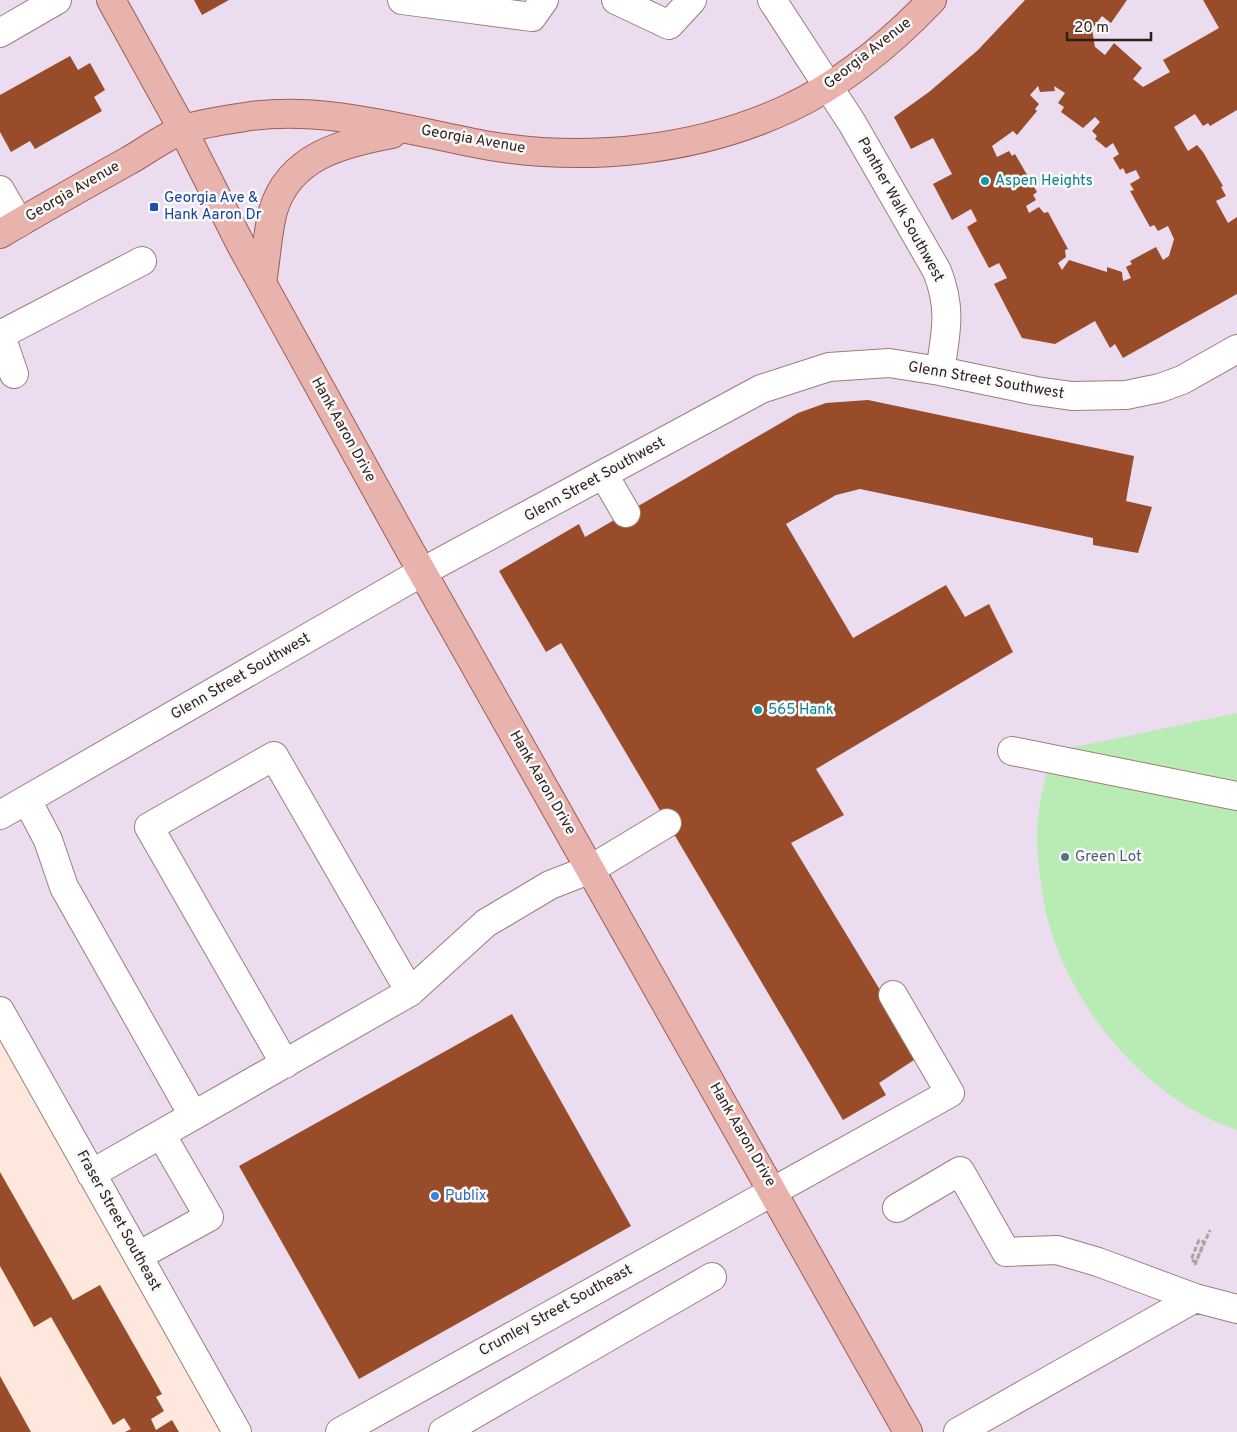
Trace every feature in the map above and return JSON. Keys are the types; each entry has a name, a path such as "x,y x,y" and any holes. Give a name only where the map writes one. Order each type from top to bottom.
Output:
{"main road":[{"name":"Hank Aaron Drive","path":"111,0 184,130 262,283 422,572 773,1190 908,1432"},
{"name":"Georgia Avenue","path":"10,228 184,130 246,117 280,114 329,117 414,130 491,146 548,152 611,152 685,143 742,127 788,109 827,87 902,30 932,0"},
{"path":"262,283 273,211 288,179 316,156 350,142 414,130"}],"street":[{"path":"0,33 56,0"},
{"path":"402,0 532,16 544,0"},
{"path":"627,3 669,25 692,0"},
{"name":"Panther Walk Southwest","path":"772,0 852,123 937,271 944,290 948,312 940,371"},
{"path":"0,190 10,228"},
{"path":"14,374 0,334 142,261"},
{"name":"Glenn Street Southwest","path":"0,815 422,572 761,389 829,368 889,363 940,371 1036,392 1094,398 1126,395 1160,388 1182,380 1237,349"},
{"path":"604,475 626,513"},
{"path":"1012,751 1237,796"},
{"path":"285,1064 149,828 172,814 274,756 410,992"},
{"path":"26,800 48,840 64,887 193,1116"},
{"path":"91,1174 410,992 486,923 550,885 591,869 668,823"},
{"name":"Crumley Street Southeast","path":"340,1432 773,1190 808,1173 950,1092 893,995"},
{"name":"Fraser Street Southeast","path":"0,1011 237,1432"},
{"path":"138,1256 209,1217 161,1134"},
{"path":"897,1208 960,1171 1006,1252 1056,1250 1098,1262 1194,1298 1237,1309"},
{"path":"443,1432 712,1277"},
{"path":"958,1432 1194,1298"}],"path":[{"path":"1195,1264 1210,1230"},
{"path":"1199,1240 1204,1242 1195,1264 1191,1260 1199,1240"}],"shaded area":[{"path":"0,0 1237,0 1237,1432 249,1432 0,1003"}],"green space":[{"path":"1237,713 1237,1130 1204,1116 1172,1097 1143,1073 1117,1046 1094,1017 1074,985 1058,951 1047,917 1040,880 1037,831 1039,808 1051,752"}],"building":[{"path":"194,0 229,0 202,15"},
{"name":"Aspen Heights","path":"1025,0 1127,0 1111,23 1102,16 1092,29 1095,47 1105,55 1114,43 1142,68 1133,79 1143,87 1170,72 1163,60 1219,28 1203,0 1237,0 1237,110 1210,126 1208,123 1203,126 1195,114 1174,127 1188,151 1197,145 1203,152 1223,186 1221,187 1226,196 1216,201 1228,223 1237,217 1237,294 1123,358 1115,344 1110,348 1095,321 1055,344 1022,338 994,284 1007,278 999,263 989,268 967,227 977,221 971,209 952,220 933,184 952,174 933,138 911,149 894,117 929,92 978,50","holes":["1038,86 1040,92 1055,91 1054,86 1065,93 1058,103 1064,107 1061,112 1083,128 1095,117 1100,122 1092,131 1097,136 1095,139 1106,148 1113,143 1119,154 1113,158 1120,170 1123,168 1126,174 1136,170 1140,178 1130,184 1134,190 1130,191 1150,227 1154,225 1158,231 1168,226 1174,239 1169,256 1163,260 1156,247 1130,261 1132,264 1126,267 1131,278 1123,281 1122,272 1107,267 1107,272 1069,260 1062,270 1058,263 1066,257 1065,250 1068,249 1048,212 1044,213 1039,207 1029,213 1026,206 1036,200 1033,195 1037,192 1015,154 1012,156 1009,151 997,157 992,146 1013,131 1017,135 1037,111 1035,109 1039,104 1030,95"]},
{"path":"70,56 78,70 90,63 105,90 94,97 102,111 35,149 30,141 11,152 0,132 0,95"},
{"name":"565 Hank","path":"868,400 1134,456 1126,501 1152,507 1138,553 1093,545 1093,538 860,489 836,495 786,524 853,638 946,585 965,617 989,604 1013,652 816,769 844,815 791,843 920,1056 879,1083 886,1095 843,1120 561,643 546,652 499,571 579,524 585,537 798,413 826,403"},
{"name":"Publix","path":"512,1014 631,1226 359,1379 239,1166"},
{"path":"0,1172 73,1300 100,1285 162,1394 156,1397 164,1411 151,1419 156,1430 172,1420 179,1432 125,1432 131,1429 124,1418 113,1425 51,1317 34,1327 0,1266"},
{"path":"0,1376 31,1432 0,1432"}],"place":[{"name":"Aspen Heights","path":"985,181"},
{"name":"Georgia Ave & Hank Aaron Dr","path":"154,207"},
{"name":"565 Hank","path":"758,710"},
{"name":"Green Lot","path":"1065,857"},
{"name":"Publix","path":"435,1196"}]}
